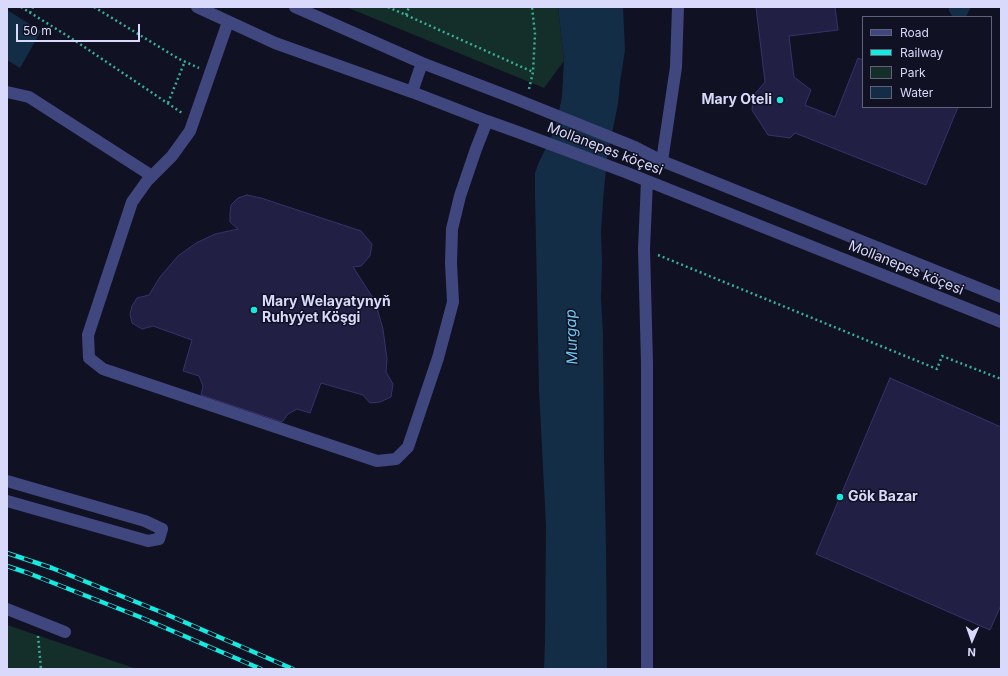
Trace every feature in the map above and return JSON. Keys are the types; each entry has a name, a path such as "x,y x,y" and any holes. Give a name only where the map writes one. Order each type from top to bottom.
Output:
{"street":[{"name":"Mollanepes köçesi","path":"197,7 275,43 412,92 625,172 1001,322"},
{"name":"Mollanepes köçesi","path":"295,7 422,63 635,147 662,161 1001,297"},
{"path":"662,161 676,67 678,7"},
{"path":"228,22 190,132 172,156 147,181 132,202 88,335 89,358 102,369 377,461 396,459 408,447 438,358 453,302 451,263 452,229 460,196 487,121"},
{"path":"412,92 422,63"},
{"path":"7,92 29,97 152,176"},
{"path":"647,181 644,249 647,363 647,669"},
{"path":"7,480 145,521 162,529 159,540 148,541 7,501"},
{"path":"7,608 65,632"}],"path":[{"path":"21,7 74,40 194,121"},
{"path":"30,13 33,7"},
{"path":"94,7 185,61 210,73"},
{"path":"388,7 533,72"},
{"path":"406,15 408,7"},
{"path":"525,103 533,72 535,34 532,7"},
{"path":"168,104 185,61"},
{"path":"644,249 937,369 942,356 1001,379"},
{"path":"36,620 41,669"}],"green space":[{"path":"346,7 558,7 564,61 544,88"},
{"path":"7,625 137,669 7,669"}],"water":[{"name":"Murgap","path":"558,7 623,7 625,50 618,104 607,158 601,232 607,669 544,669 546,525 539,390 535,173 555,129 562,97 564,61"},
{"path":"949,7 971,7 966,16 952,16 949,11"},
{"path":"7,10 41,31 20,68 7,60"}],"building":[{"name":"Mary Oteli","path":"756,7 835,7 838,30 789,36 794,77 811,90 805,105 835,117 858,58 862,60 862,108 958,108 926,185 795,133 790,138 768,135 752,110 753,96 765,82"},
{"name":"Mary Welayatynyň Ruhyýet Köşgi","path":"247,195 261,198 361,231 372,244 370,256 361,266 353,267 375,301 383,329 387,359 386,372 393,384 391,397 380,402 370,403 363,395 321,383 310,413 297,409 288,414 282,422 201,395 203,386 199,376 183,371 192,340 153,326 142,329 132,323 130,314 132,306 137,298 149,295 160,277 178,256 196,243 215,234 238,229 230,222 231,205 238,198"},
{"path":"890,378 1001,427 1001,605 990,630 816,554"}],"railway":[{"path":"7,553 52,568 161,612 293,669"},
{"path":"7,566 140,617 261,669"}],"place":[{"name":"Mary Oteli","path":"780,100"},
{"name":"Mary Welayatynyň Ruhyýet Köşgi","path":"254,310"},
{"name":"Gök Bazar","path":"840,497"}]}
